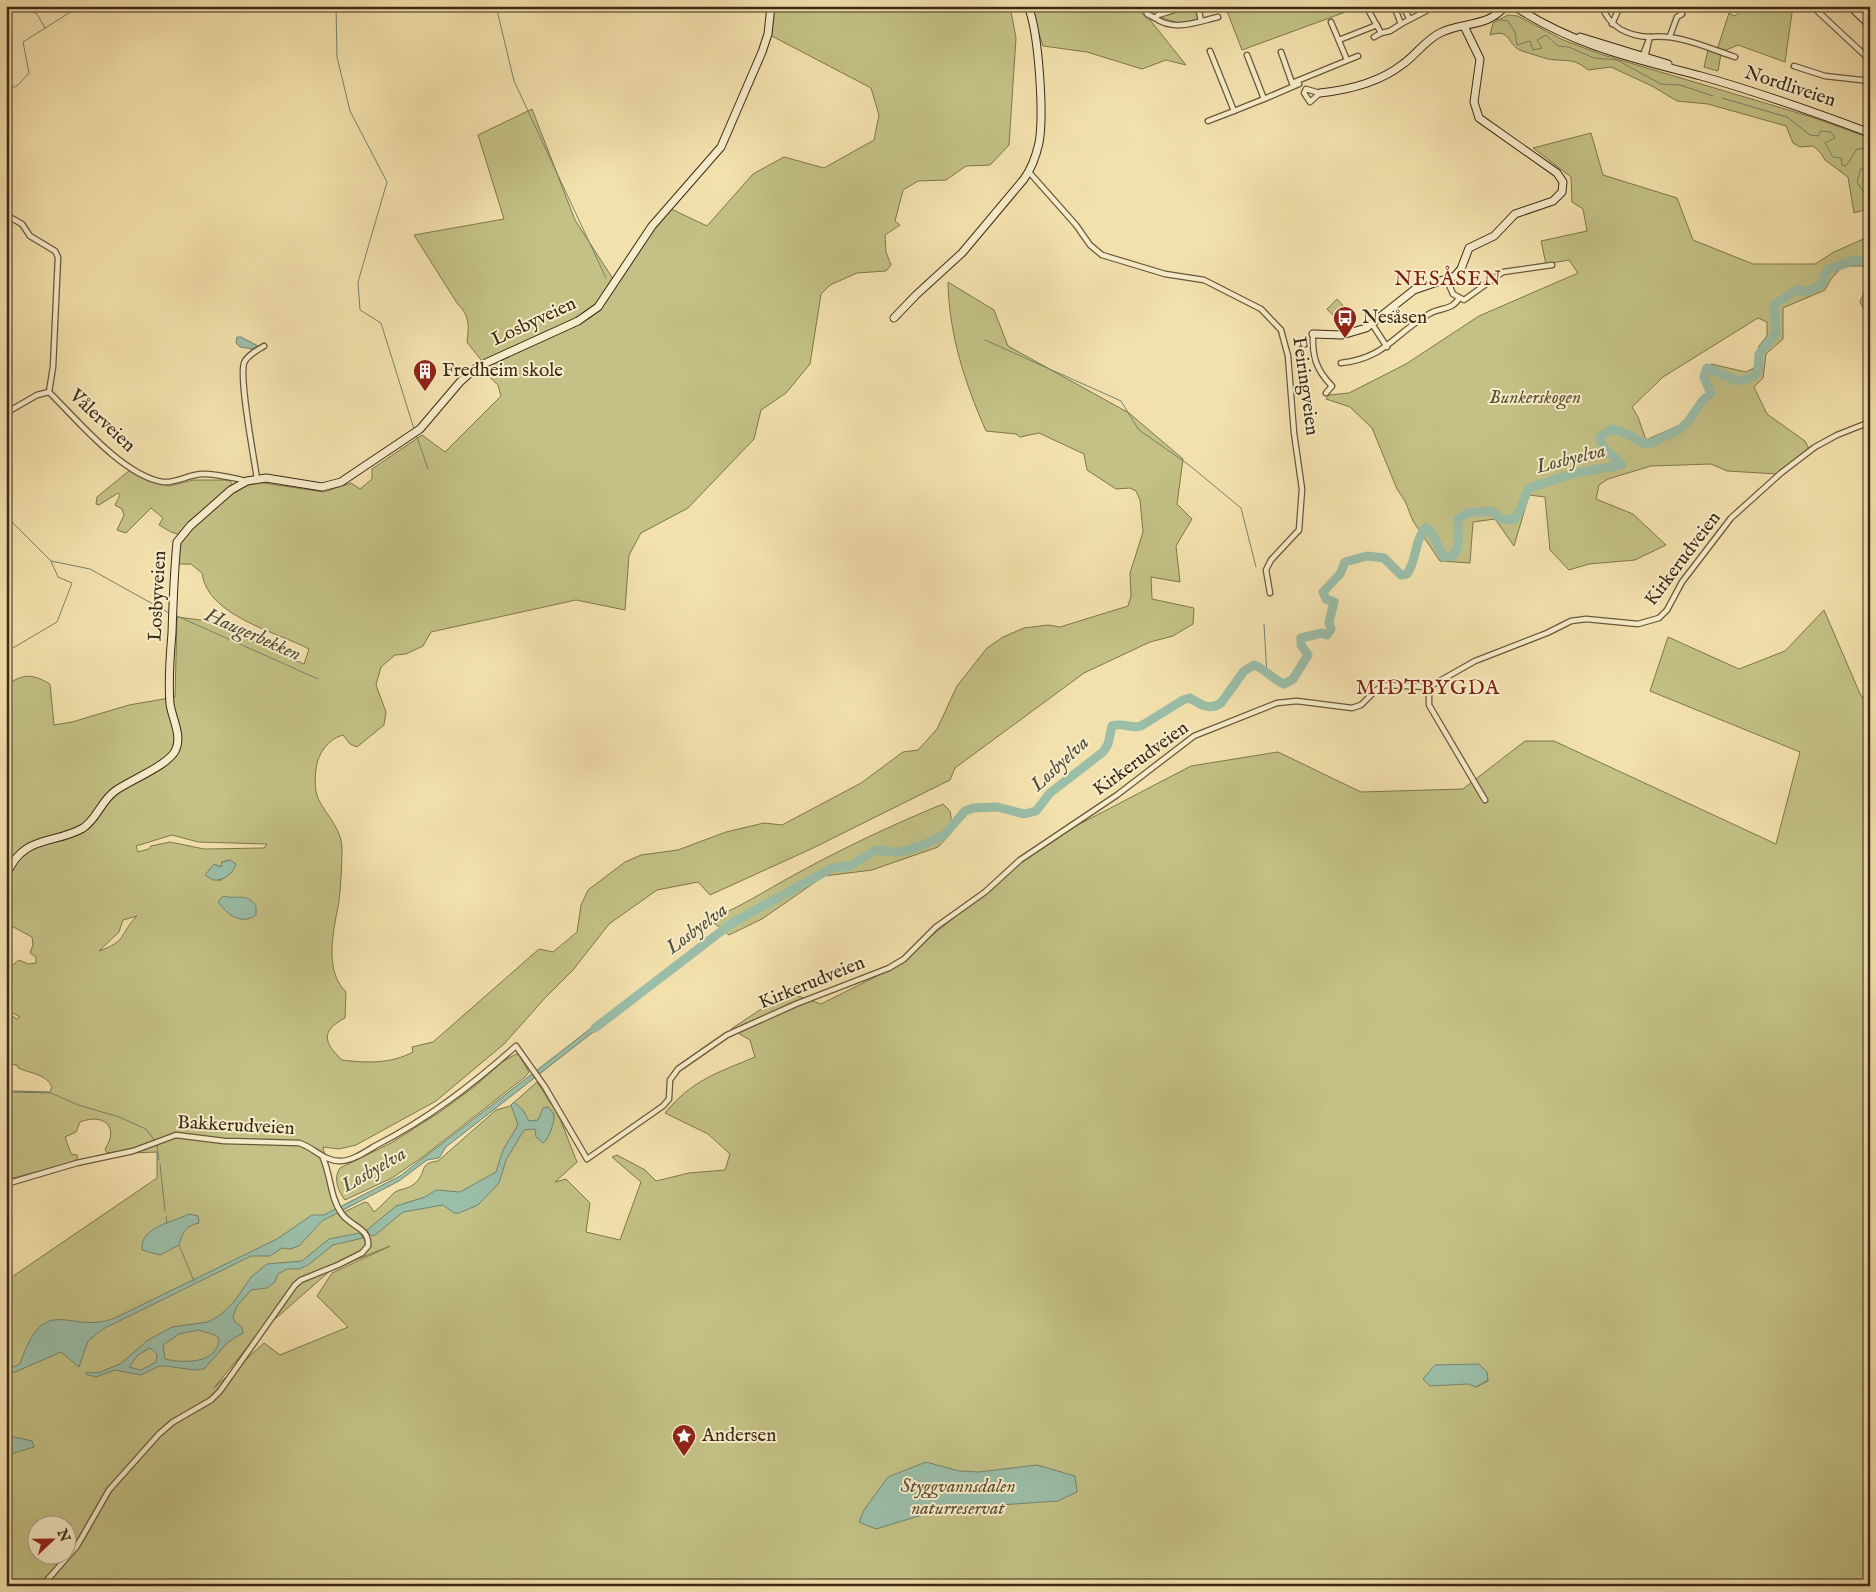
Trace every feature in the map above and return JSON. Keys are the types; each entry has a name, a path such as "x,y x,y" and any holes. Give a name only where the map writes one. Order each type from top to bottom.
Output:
{"main road":[{"name":"Losbyveien","path":"6,876 18,857 33,844 82,828 92,819 103,802 113,792 168,759 176,750 178,736 169,694 177,542 183,532 224,496 247,481 257,479 322,487 342,482 420,429 460,382 477,367 534,339 578,321 598,308 652,226 721,147 762,52 768,34 771,6"},
{"path":"894,318 916,294 962,253 1029,172 1037,150 1040,132 1036,38 1028,6"},
{"path":"1493,16 1498,6"},
{"path":"1320,92 1337,91 1375,80 1403,65 1434,36 1450,29 1480,23 1493,16 1505,6"},
{"name":"Nordliveien","path":"1514,6 1564,34 1593,47 1644,58 1819,113 1870,133"},
{"path":"1850,6 1870,25"},
{"path":"1312,334 1346,335 1372,324 1414,290 1447,280 1459,272 1471,246 1494,236 1515,214 1555,200 1561,194 1563,188 1562,179 1557,173 1479,118 1474,102 1480,59 1464,26"}],"street":[{"path":"1145,6 1147,14 1176,26 1218,17"},
{"path":"1155,18 1158,15 1187,6"},
{"path":"1198,6 1201,21"},
{"path":"1366,6 1381,33"},
{"path":"1394,6 1401,24"},
{"path":"1404,6 1409,18"},
{"path":"1602,6 1612,24 1630,34 1649,39 1670,36 1735,57"},
{"path":"1612,24 1620,6"},
{"path":"1812,6 1870,60"},
{"path":"1374,37 1390,31 1409,18 1426,11"},
{"path":"1670,36 1677,17 1682,14"},
{"path":"1330,22 1347,60"},
{"path":"1339,40 1377,25"},
{"path":"1644,58 1649,39"},
{"path":"1210,51 1234,111"},
{"path":"1281,52 1292,83 1297,83 1306,89 1320,92"},
{"path":"1247,55 1264,98"},
{"path":"1208,122 1358,56"},
{"path":"1794,66 1826,76 1870,81"},
{"path":"1306,89 1304,93 1310,102 1320,92"},
{"name":"Feiringveien","path":"1029,172 1102,255 1165,274 1204,280 1261,308 1281,330 1288,356 1294,433 1302,489 1299,530 1271,560 1266,570 1270,593"},
{"name":"Vålerveien","path":"6,215 22,224 30,236 54,251 58,257 53,367 49,392 116,457 131,468 154,479 170,482 206,474 247,481"},
{"path":"1447,280 1451,291 1459,298 1466,299 1507,271 1552,265"},
{"path":"1342,363 1366,358 1387,347 1427,314 1450,308 1459,298"},
{"path":"1372,324 1387,347"},
{"path":"1312,334 1313,352 1318,369 1332,386 1326,393"},
{"path":"257,479 248,419 244,366 249,356 264,346"},
{"path":"11,410 37,395 49,392"},
{"name":"Kirkerudveien","path":"538,1078 588,1159 663,1106 669,1098 670,1080 678,1070 728,1036 796,1004 844,987 896,964 912,952 936,927 985,892 1020,860 1117,795 1194,736 1277,703 1297,701 1352,708 1361,705 1375,690 1385,685 1428,686 1475,661 1547,633 1571,621 1586,619 1638,624 1659,618 1666,610 1682,582 1730,518 1781,473 1815,447 1837,435 1870,422"},
{"path":"1428,686 1430,705 1485,800"},
{"name":"Bakkerudveien","path":"6,1184 76,1163 133,1151 176,1135 224,1141 299,1143 310,1146 323,1158 346,1160 397,1135 427,1117 469,1087 516,1046 538,1078"},
{"path":"42,1586 77,1546 109,1490 159,1434 174,1422 211,1400 220,1391 295,1285 301,1280 338,1265 366,1249 368,1242 365,1234 340,1212 337,1206 323,1158"}],"green space":[{"name":"Styggvannsdalen naturreservat","path":"771,6 1010,6 1016,38 1009,145 990,165 966,166 946,180 918,181 903,190 895,221 900,225 885,235 886,252 891,265 886,271 857,273 830,285 821,294 810,364 786,393 761,410 754,439 688,508 641,533 629,555 625,610 576,600 431,632 423,646 406,654 395,655 381,667 376,685 386,712 384,725 357,747 350,744 343,735 328,743 321,752 316,771 316,792 318,799 338,832 342,847 340,894 333,936 332,961 334,972 346,992 345,1018 331,1028 328,1033 328,1043 331,1048 342,1060 378,1062 405,1056 413,1052 412,1047 433,1042 539,949 553,952 577,932 581,905 588,890 625,862 641,855 678,850 726,832 764,823 782,825 861,783 903,752 918,750 937,729 957,686 987,648 1003,637 1024,628 1048,625 1060,627 1128,606 1131,596 1130,573 1143,532 1140,500 1136,491 1130,488 1116,489 1087,470 1084,454 1039,433 1020,437 1016,434 986,431 971,395 955,340 951,321 948,282 994,310 1008,346 1129,413 1183,459 1177,504 1192,519 1176,546 1180,582 1151,577 1152,599 1194,608 1193,624 1173,636 1150,642 1084,673 955,768 950,780 811,849 710,895 698,882 657,890 609,924 573,970 504,1044 436,1101 356,1145 339,1149 323,1147 338,1215 365,1202 368,1203 374,1212 395,1192 416,1183 426,1165 438,1161 496,1110 510,1106 537,1082 559,1116 577,1162 555,1182 566,1179 590,1203 586,1232 620,1240 641,1182 612,1157 617,1155 645,1170 656,1181 689,1173 725,1170 730,1154 708,1134 665,1113 695,1085 717,1073 755,1057 750,1040 731,1029 787,992 821,1004 891,969 1049,840 1191,766 1278,752 1361,792 1463,789 1525,741 1554,741 1776,844 1800,752 1650,691 1668,637 1739,669 1785,651 1824,610 1861,696 1870,702 1870,1586 6,1586 6,1281 157,1178 157,1152 130,1153 129,1150 107,1153 105,1149 111,1134 110,1128 102,1121 96,1119 88,1120 80,1122 76,1132 65,1137 71,1154 77,1155 78,1158 73,1162 6,1180 6,1093 15,1091 50,1092 52,1087 46,1079 37,1074 18,1068 17,1065 6,1064 6,1012 17,1019 20,1017 6,1009 6,965 10,967 19,960 28,964 36,963 36,957 30,953 33,945 32,937 6,923 6,685 28,676 38,678 50,684 54,725 72,722 129,705 175,697 177,617 208,621 304,664 309,649 245,621 216,601 207,588 202,573 191,564 178,564 179,545 184,536 171,532 159,525 163,518 151,508 126,533 117,530 124,515 122,509 115,505 120,495 118,493 99,505 96,504 97,497 130,470 169,486 193,480 229,480 236,489 257,482 324,492 351,483 360,489 372,479 372,469 422,435 445,452 501,396 498,385 481,369 481,360 467,342 468,326 464,312 414,235 504,219 478,135 532,109 575,220 615,282 667,207 707,226 753,174 784,157 824,168 874,140 879,115 871,88 768,34","holes":["172,835 198,842 267,844 264,848 204,849 170,842 151,846 149,849 138,852 136,846","230,860 231,873 219,881 214,864 221,867 222,862","137,916 115,944 99,951 119,932 123,920","390,1246 332,1273 317,1296 348,1327 280,1355 264,1343 214,1388 259,1333 331,1270","1436,1365 1487,1372 1488,1381 1476,1387"]},
{"path":"1030,6 1133,6 1150,20 1186,65 1166,60 1142,69 1087,52 1043,46"},
{"path":"1196,6 1199,21 1182,24 1159,17"},
{"path":"1225,6 1362,6 1242,50"},
{"path":"1763,6 1793,6 1785,62 1738,45 1724,51 1717,50 1729,13 1735,16 1744,7 1759,11"},
{"path":"1508,15 1518,16 1561,39 1600,54 1812,117 1870,138 1870,208 1854,213 1848,177 1825,160 1813,146 1800,147 1793,143 1786,126 1708,104 1677,101 1652,86 1611,67 1588,70 1578,63 1548,59 1522,51 1513,45 1506,35 1497,33 1490,35 1493,23"},
{"path":"1708,50 1721,54 1718,71 1704,67"},
{"name":"Bunkerskogen","path":"1591,133 1603,175 1677,198 1693,240 1753,264 1815,264 1834,252 1870,236 1870,278 1868,270 1863,266 1847,266 1839,270 1825,290 1783,308 1783,339 1766,354 1763,378 1754,387 1767,414 1805,441 1809,449 1778,474 1727,471 1711,464 1651,466 1608,479 1599,485 1596,499 1633,514 1666,545 1635,560 1589,564 1569,570 1550,550 1545,497 1529,495 1514,546 1495,519 1473,522 1470,563 1440,561 1413,521 1405,501 1397,489 1372,428 1350,407 1326,399 1329,395 1349,393 1406,364 1479,316 1578,273 1569,260 1546,264 1541,241 1587,231 1583,209 1572,202 1571,177 1533,148","holes":["1758,318 1767,322 1767,336 1759,346 1754,368 1746,372 1711,364 1704,375 1713,394 1699,404 1691,420 1646,440 1638,417 1632,407 1663,377"]},
{"path":"1870,278 1870,320 1860,302"},
{"path":"1337,299 1356,320 1346,329 1327,309"},
{"path":"943,804 950,811 953,831 938,847 872,870 824,876 762,919 729,935 709,919 742,904 849,846"},
{"path":"516,1054 519,1055 529,1072 525,1077 424,1156 392,1178 345,1200 337,1184 340,1168 391,1143 440,1112 474,1087 502,1062"}],"shaded area":[{"path":"237,337 241,337 258,346 252,349 240,347 236,343"},
{"path":"230,860 236,864 233,871 227,876 213,880 205,875 214,864 221,867 222,862"},
{"path":"223,896 249,899 256,906 256,915 245,919 235,917 218,902"},
{"path":"603,1019 606,1022 446,1147 439,1158 427,1160 399,1181 322,1221 299,1246 290,1249 282,1248 270,1256 251,1256 103,1329 88,1341 79,1367 61,1352 6,1376 6,1370 20,1364 29,1341 39,1328 49,1321 99,1322 115,1318 277,1239 312,1215 324,1215 400,1176"},
{"path":"514,1102 523,1110 529,1121 538,1120 543,1108 548,1107 554,1114 551,1130 543,1143 536,1137 535,1129 524,1130 506,1160 499,1183 478,1205 459,1213 454,1213 443,1205 403,1212 374,1236 369,1234 367,1230 396,1206 425,1197 436,1190 460,1192 496,1172 503,1150 518,1125 511,1105"},
{"path":"189,1214 198,1216 199,1223 185,1230 179,1245 160,1255 142,1250 146,1236 152,1231 159,1226"},
{"path":"360,1233 363,1238 333,1245 308,1265 299,1269 287,1269 278,1274 275,1282 267,1288 251,1290 237,1306 233,1317 235,1322 242,1327 243,1333 228,1342 204,1369 194,1370 159,1366 141,1375 115,1370 96,1377 85,1374 87,1372 98,1373 120,1364 148,1340 172,1327 208,1322 219,1316 234,1302 251,1277 267,1264 302,1261 329,1239","holes":["199,1330 219,1338 213,1353 206,1358 198,1360 180,1361 165,1359 163,1345 179,1334","150,1348 157,1354 156,1362 141,1370 129,1367 138,1355"]},
{"path":"1479,1364 1487,1372 1488,1380 1476,1387 1468,1384 1430,1386 1423,1379 1435,1365"},
{"path":"6,1435 32,1441 34,1447 14,1453 6,1458"},
{"path":"926,1462 959,1471 979,1472 1037,1465 1075,1476 1077,1492 1058,1501 942,1509 876,1529 859,1522 864,1510 888,1477"}],"waterway":[{"path":"18,6 37,14 45,28"},
{"name":"Haugerbekken","path":"6,91 18,85 29,73 23,42 80,6"},
{"path":"336,6 337,57 350,111 387,182 358,282 360,310 381,323 414,429"},
{"path":"496,6 514,81 606,278"},
{"path":"1495,19 1508,21 1515,32 1517,45 1530,41 1533,50 1542,48 1537,40 1546,35 1558,46 1569,47 1594,58 1617,60 1661,84 1680,85 1713,96"},
{"path":"1722,98 1787,117 1810,135 1818,136 1821,131 1831,132 1835,138 1825,143 1833,157 1841,158 1842,165 1846,166 1857,149 1870,148"},
{"path":"1870,153 1866,170 1861,168 1857,182 1870,197"},
{"name":"Losbyelva","path":"595,1028 732,923 832,868 850,866 876,850 906,851 930,842 944,835 965,811 973,808 997,807 1024,814 1036,811 1050,793 1103,752 1108,744 1112,726 1141,726 1183,700 1190,698 1198,703 1213,707 1221,703 1244,671 1254,665 1284,684 1293,679 1308,655 1301,645 1301,638 1322,633 1327,635 1331,629 1329,622 1334,602 1326,599 1323,592 1340,574 1345,562 1367,556 1384,558 1401,575 1407,574 1421,533 1425,528 1430,530 1444,557 1453,556 1458,547 1458,519 1467,513 1492,511 1501,519 1514,520 1529,488 1575,473 1622,465 1605,450 1600,437 1612,429 1625,433 1643,443 1651,443 1680,429 1687,423 1703,400 1711,394 1704,377 1707,368 1738,381 1753,377 1758,371 1759,354 1776,333 1774,305 1798,289 1806,292 1821,285 1827,270 1855,260 1870,262"},
{"path":"985,340 1121,401 1139,430 1189,465 1241,508 1256,567"},
{"path":"417,437 428,469"},
{"name":"Haugerbekken","path":"6,516 51,561 90,569 169,613"},
{"path":"6,652 57,622 72,583 58,577 51,561"},
{"name":"Haugerbekken","path":"177,616 318,679"},
{"path":"1264,624 1267,675"},
{"path":"6,1092 51,1093 78,1105 119,1117 146,1129 155,1141"},
{"path":"157,1145 159,1160"},
{"path":"160,1164 165,1211"},
{"path":"166,1216 167,1223"},
{"path":"179,1245 194,1281"}],"place":[{"name":"Nesåsen","path":"1345,339"},
{"name":"Fredheim skole","path":"425,392"},
{"name":"Andersen","path":"684,1457"}],"district":[{"name":"NESÅSEN","path":"1448,279"},
{"name":"MIDTBYGDA","path":"1428,688"}]}
